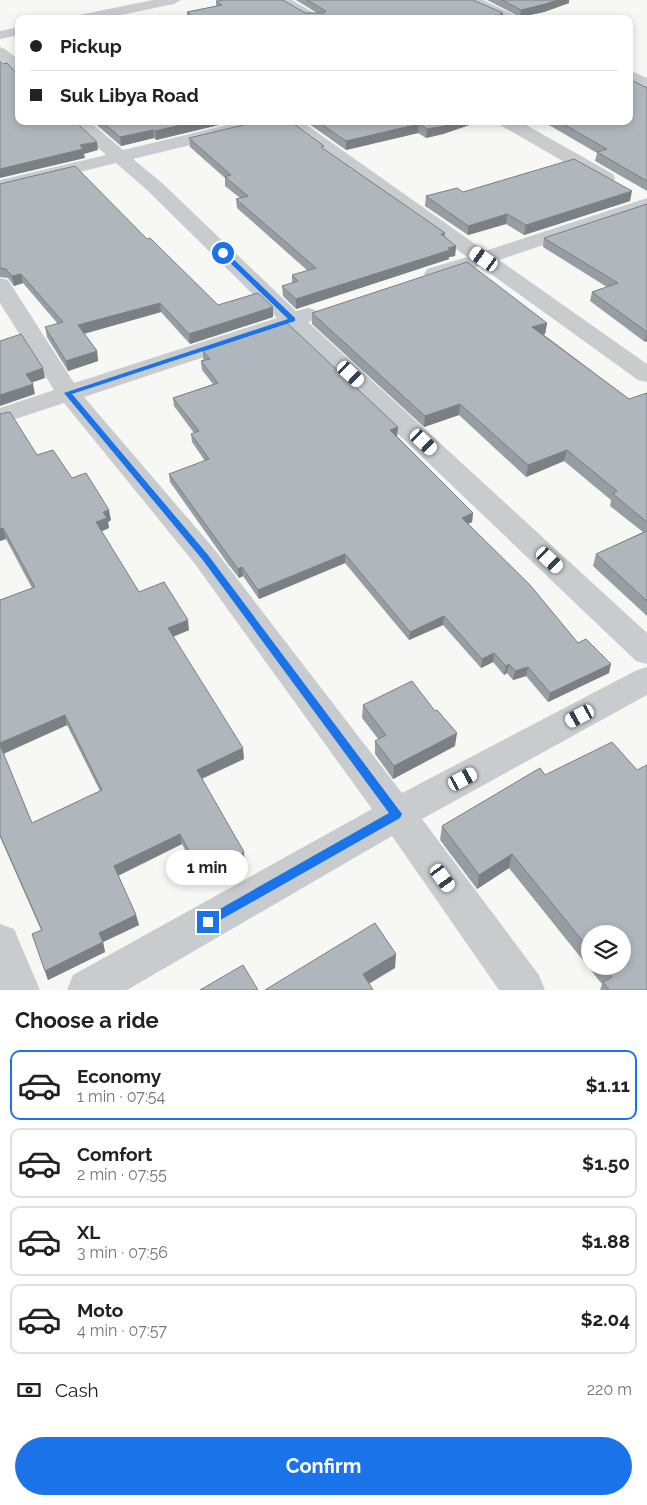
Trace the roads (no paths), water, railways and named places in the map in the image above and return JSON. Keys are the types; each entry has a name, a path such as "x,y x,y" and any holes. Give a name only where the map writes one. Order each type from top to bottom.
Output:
{"street":[{"path":"99,15 174,0"},
{"path":"282,0 310,15"},
{"path":"472,0 504,15"},
{"path":"128,9 136,15"},
{"path":"0,35 15,32"},
{"path":"0,52 15,65"},
{"path":"633,77 647,84"},
{"path":"82,125 154,186 292,320 647,652"},
{"path":"0,186 250,125"},
{"path":"295,125 647,375"},
{"path":"513,125 633,194 647,200"},
{"path":"411,282 484,259 633,194"},
{"path":"0,285 68,393 205,557 397,814 524,990"},
{"path":"0,416 329,308"},
{"path":"88,990 397,814 647,680"},
{"path":"0,943 19,990"}]}
